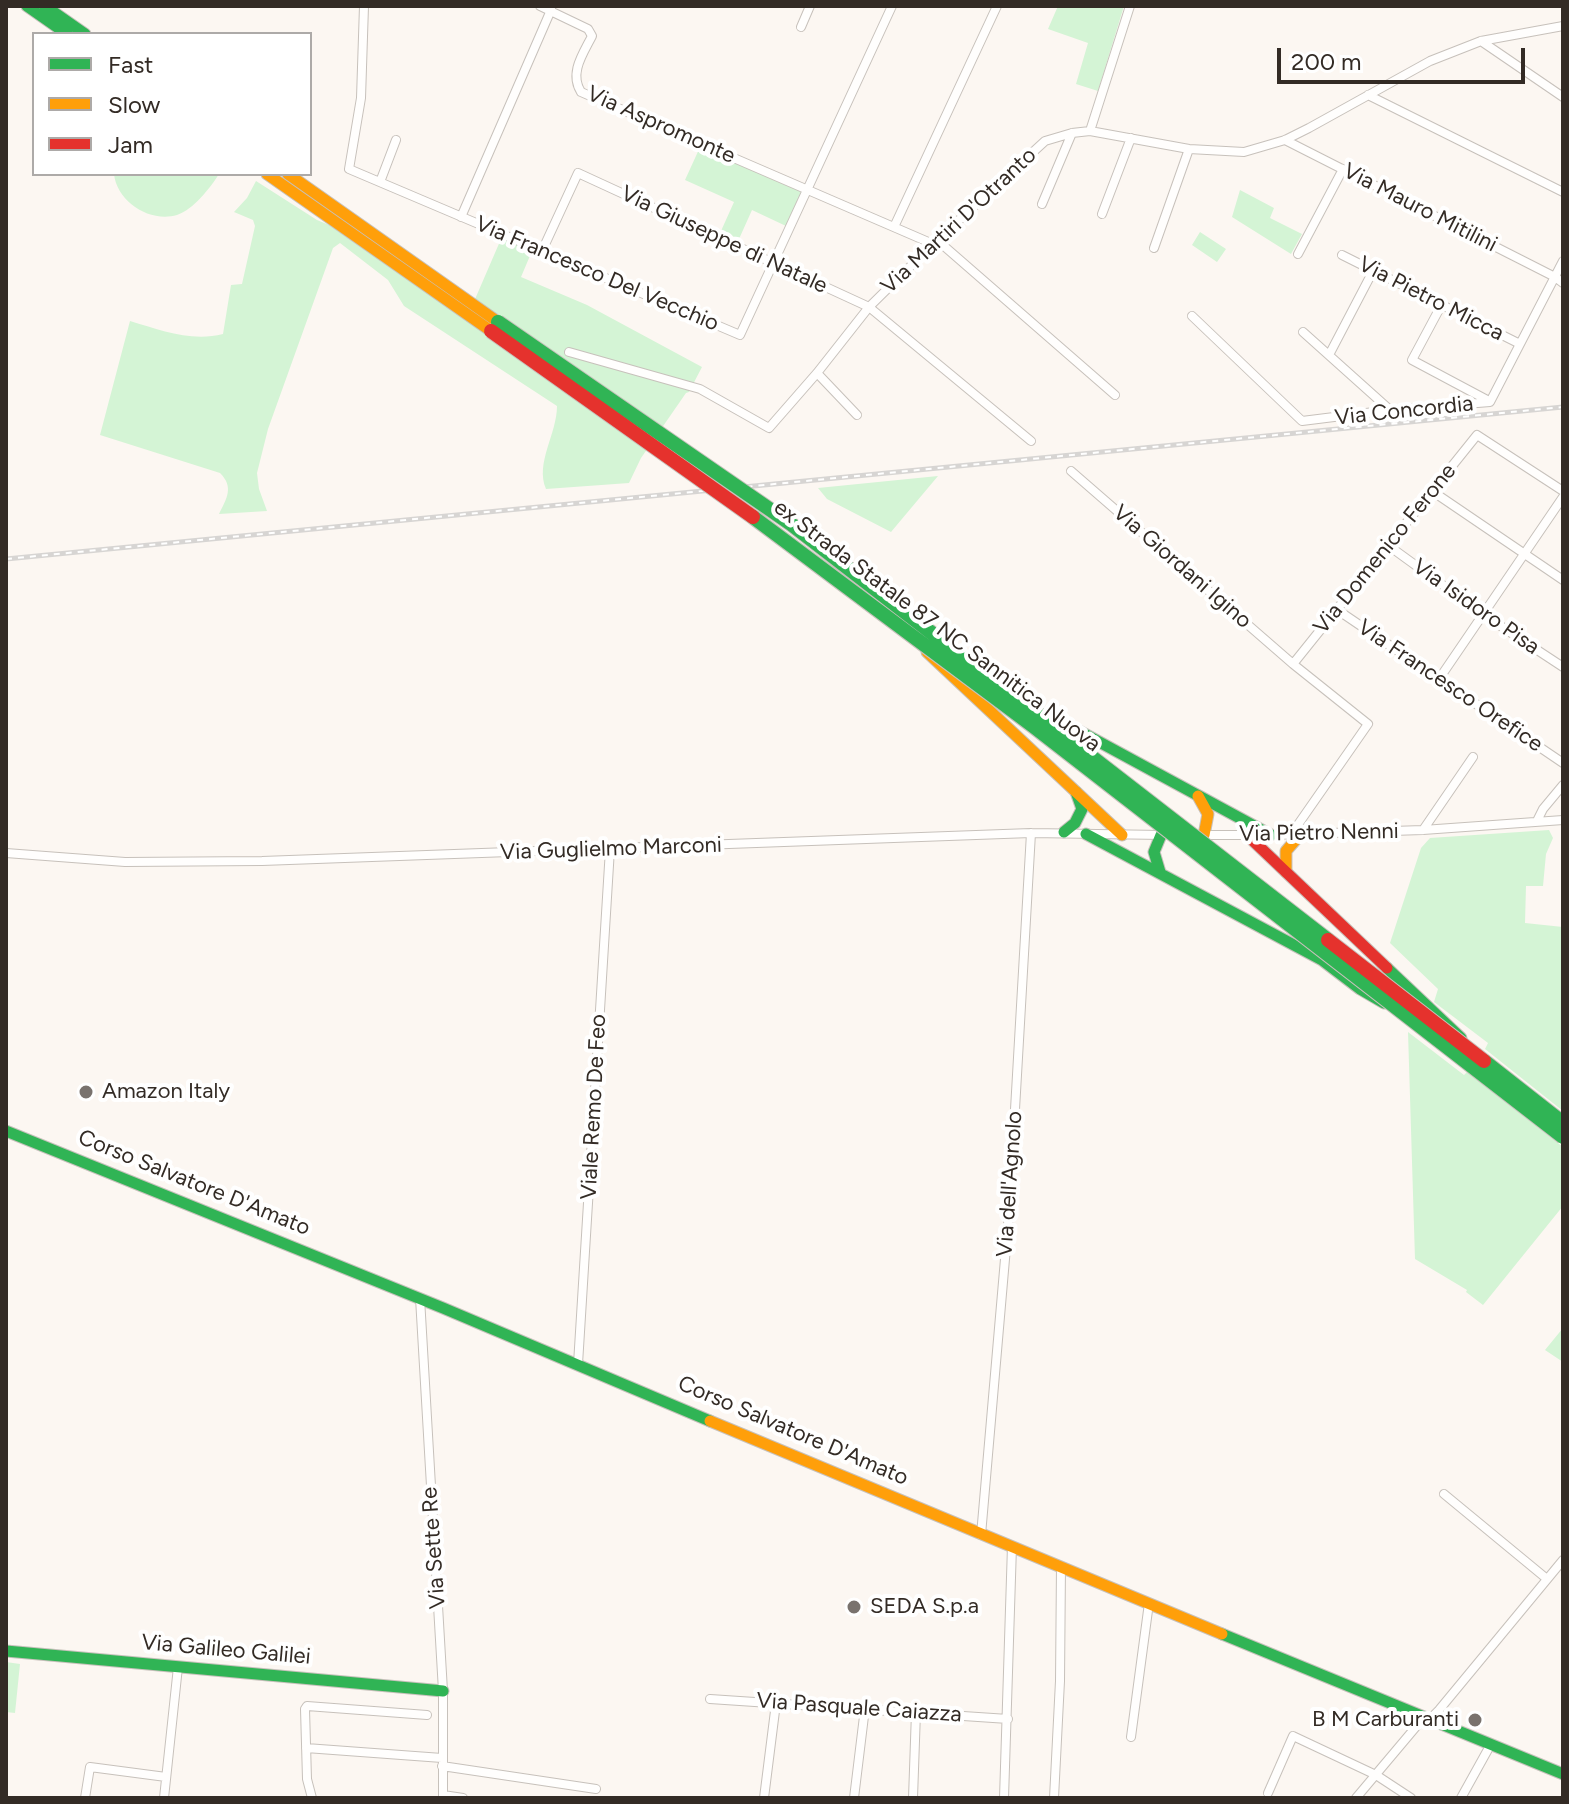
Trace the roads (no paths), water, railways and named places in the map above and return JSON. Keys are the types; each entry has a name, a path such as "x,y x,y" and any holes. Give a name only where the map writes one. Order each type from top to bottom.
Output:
{"main road":[{"path":"27,6 64,32"},
{"path":"45,6 82,32"},
{"name":"ex Strada Statale 87 NC Sannitica Nuova","path":"270,176 791,524 1563,1123"},
{"name":"ex Strada Statale 87 NC Sannitica Nuova","path":"291,176 896,620 1563,1137"},
{"path":"896,620 1122,835"},
{"path":"1034,711 1068,725 1271,835"},
{"path":"1064,832 1075,823 1082,809 1081,800 1074,789"},
{"path":"1195,793 1210,815 1210,835"},
{"path":"1086,834 1322,960 1360,989 1409,1017"},
{"path":"1160,872 1154,852 1161,835"},
{"path":"1247,835 1478,1055"},
{"path":"1286,872 1286,851 1294,836"},
{"name":"Corso Salvatore D'Amato","path":"6,1131 420,1298 981,1535 1563,1774"},
{"name":"Via Galileo Galilei","path":"6,1651 443,1691"}],"street":[{"name":"Via Francesco Del Vecchio","path":"364,6 361,98 349,169 740,335 892,6"},
{"name":"Via Aspromonte","path":"540,6 588,29 592,36 577,66 575,83 581,92 808,189"},
{"path":"801,27 810,6"},
{"path":"894,227 997,6"},
{"path":"1090,131 1130,6"},
{"path":"461,217 551,10"},
{"name":"Via Martiri D'Otranto","path":"569,352 700,389 769,428 869,307 1045,141 1090,131 1189,149 1244,152 1285,140 1430,61 1481,41 1563,26"},
{"path":"1481,41 1563,97"},
{"path":"1368,95 1563,192"},
{"path":"1042,204 1072,133"},
{"path":"1102,214 1131,138"},
{"path":"380,182 396,140"},
{"name":"Via Mauro Mitilini","path":"1285,140 1563,283"},
{"path":"1154,248 1189,149"},
{"path":"1298,254 1343,169"},
{"name":"Via Giuseppe di Natale","path":"542,251 578,173 869,307 1031,441"},
{"path":"808,189 935,242 1115,395"},
{"name":"Via Pietro Micca","path":"1342,255 1520,344"},
{"name":"Via Concordia","path":"1192,316 1302,421 1490,402 1563,261"},
{"path":"1329,355 1373,271"},
{"path":"1442,304 1412,360 1490,402"},
{"path":"1303,332 1390,410"},
{"path":"817,373 857,415"},
{"name":"Via Domenico Ferone","path":"1293,664 1477,435 1563,491"},
{"name":"Via Giordani Igino","path":"1071,471 1293,664 1368,724 1294,836"},
{"path":"1432,491 1563,580"},
{"path":"1439,679 1563,497"},
{"name":"Via Isidoro Pisa","path":"1389,546 1484,615 1563,667"},
{"name":"Via Francesco Orefice","path":"1336,609 1563,763"},
{"name":"Via Pietro Nenni","path":"1423,830 1473,757"},
{"path":"1537,821 1563,785"},
{"name":"Via Pietro Nenni","path":"1210,835 1294,836 1563,820"},
{"name":"Via Guglielmo Marconi","path":"6,853 125,862 262,861 1064,832 1210,835"},
{"name":"Via dell'Agnolo","path":"981,1535 1009,1213 1031,833"},
{"name":"Viale Remo De Feo","path":"578,1364 610,849"},
{"name":"Via Sette Re","path":"420,1298 443,1691 443,1797"},
{"path":"1444,1494 1547,1579"},
{"path":"1012,1546 1004,1795 1015,1798"},
{"path":"1356,1798 1420,1722 1431,1718 1563,1560"},
{"path":"1054,1798 1060,1681 1061,1566"},
{"path":"1131,1737 1149,1603"},
{"path":"164,1798 178,1667"},
{"name":"Via Pasquale Caiazza","path":"710,1699 1008,1719"},
{"path":"764,1798 776,1703"},
{"path":"312,1798 307,1779 307,1706 427,1715"},
{"path":"854,1798 865,1708"},
{"path":"913,1798 916,1712"},
{"path":"1268,1793 1293,1736 1376,1775 1411,1798"},
{"path":"1461,1798 1491,1744"},
{"path":"306,1748 442,1762 596,1789"},
{"path":"85,1798 90,1767 166,1777"},
{"path":"443,1797 463,1798"}],"railway":[{"path":"6,559 1563,407"}],"place":[{"name":"Amazon Italy","path":"86,1092"},
{"name":"SEDA S.p.a","path":"854,1607"},
{"name":"B M Carburanti","path":"1475,1720"}]}
